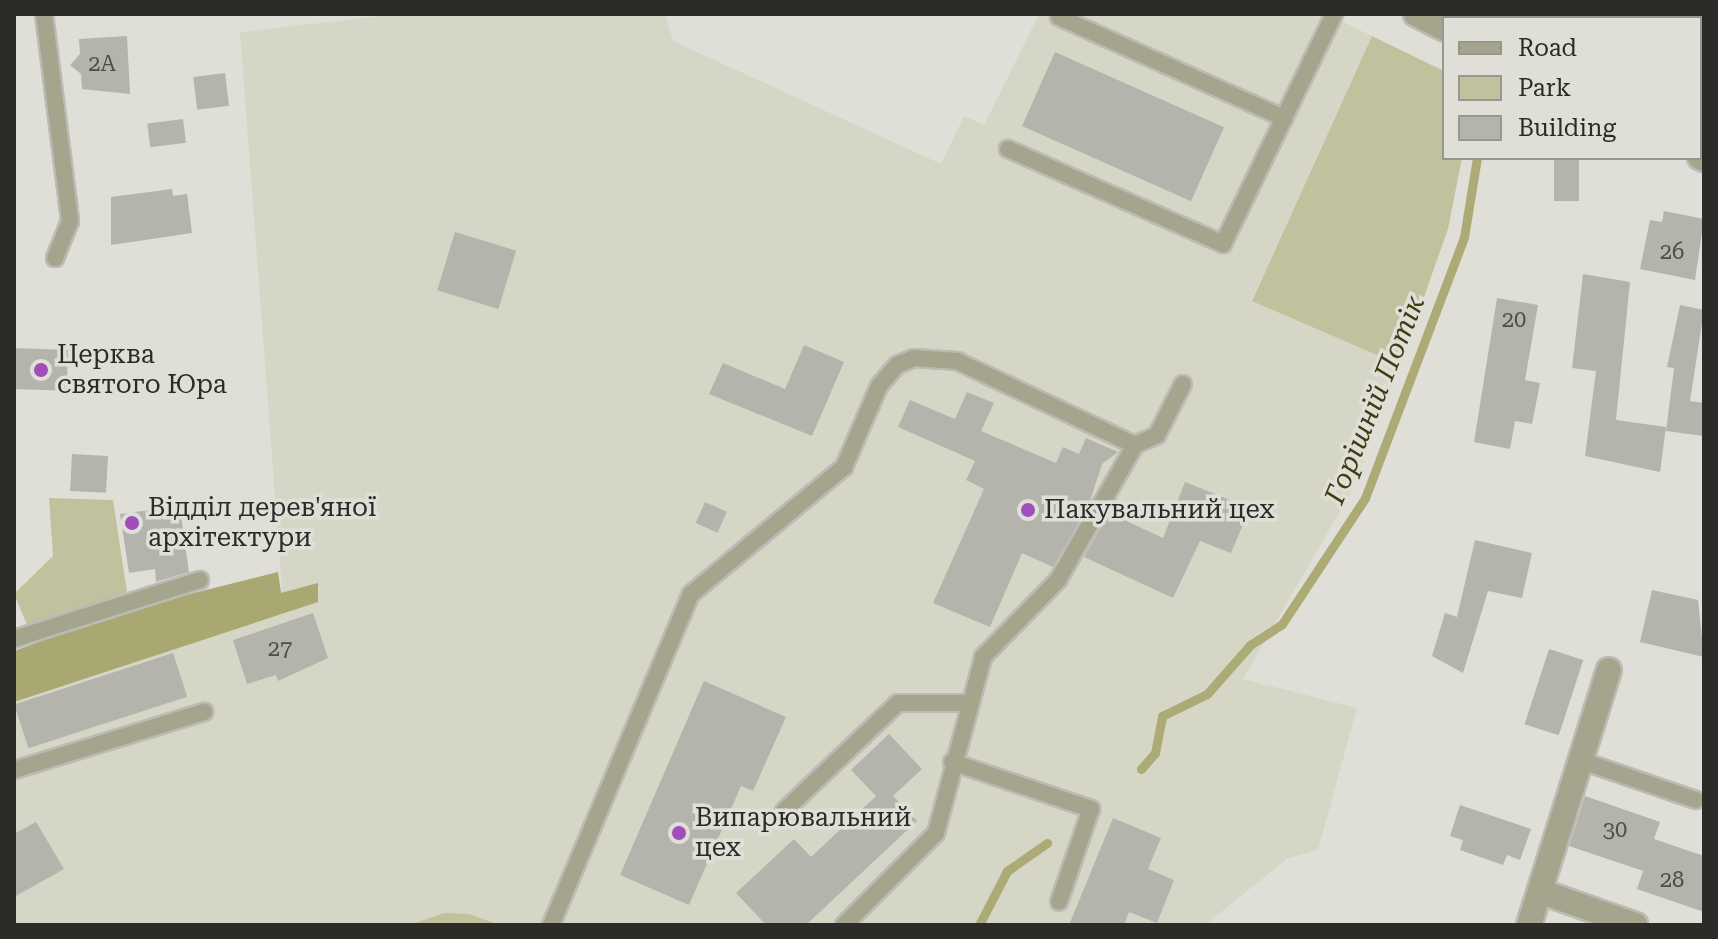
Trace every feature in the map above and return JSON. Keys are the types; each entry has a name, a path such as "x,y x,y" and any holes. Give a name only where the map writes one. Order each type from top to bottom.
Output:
{"street":[{"path":"1416,14 1442,27"},
{"path":"1529,925 1542,892 1609,670"},
{"path":"1542,892 1635,925"}],"lane":[{"path":"44,14 70,221 55,258"},
{"path":"1008,149 1223,244 1334,14"},
{"path":"1059,17 1284,118"},
{"path":"551,925 691,594 844,467 879,386 897,365 914,358 957,361 1135,445"},
{"path":"844,925 936,833 967,703 983,657 1058,580 1135,445 1157,435 1183,384"},
{"path":"14,639 200,580"},
{"path":"784,811 898,703 967,703"},
{"path":"14,770 204,712"},
{"path":"1582,761 1696,800"},
{"path":"952,762 1091,809 1059,902"}],"shaded area":[{"path":"400,14 665,14 673,41 941,164 964,116 984,125 1039,14 1327,14 1372,36 1252,300 1400,365 1353,489 1243,679 1357,708 1318,850 1288,858 1205,925 16,925 14,675 282,590 240,32"},
{"path":"278,572 281,593 318,583 318,602 14,702 14,651 130,609"}],"green space":[{"path":"1372,36 1442,70 1442,160 1462,160 1448,229 1400,365 1252,301"},
{"path":"49,498 113,500 127,592 28,627 14,594 53,556"},
{"path":"444,913 469,914 500,925 409,925"}],"building":[{"path":"127,36 130,94 82,89 81,74 70,65 80,54 79,39"},
{"path":"1055,52 1224,127 1191,201 1022,126"},
{"path":"225,73 229,106 197,110 193,77"},
{"path":"183,119 186,143 150,147 147,123"},
{"path":"1554,160 1579,160 1579,201 1554,201"},
{"path":"172,189 173,196 187,194 192,233 111,245 111,197"},
{"path":"1664,211 1704,219 1695,280 1640,269 1650,220 1662,222"},
{"path":"455,232 516,251 498,309 437,290"},
{"path":"1583,274 1630,282 1616,420 1666,427 1660,472 1585,456 1596,371 1572,368"},
{"path":"1497,298 1538,305 1525,380 1540,383 1532,424 1515,421 1510,449 1474,442"},
{"path":"1680,305 1704,310 1690,401 1704,403 1704,436 1666,431 1674,368 1667,367"},
{"path":"804,345 844,362 812,436 709,394 723,363 785,389"},
{"name":"Церква святого Юра","path":"14,348 68,350 67,391 14,389"},
{"name":"Пакувальний цех","path":"967,392 994,403 981,431 1056,463 1063,447 1079,454 1086,438 1118,452 1102,464 1089,504 1053,567 1022,553 990,627 933,603 984,489 966,480 975,461 898,427 910,400 955,419"},
{"path":"72,454 108,456 106,493 70,491"},
{"path":"1185,482 1250,508 1231,553 1200,541 1173,598 1084,557 1109,513 1163,538"},
{"path":"705,502 727,512 718,533 696,523"},
{"path":"165,508 166,517 181,515 189,572 156,582 155,569 129,573 120,514"},
{"path":"1475,540 1532,553 1522,598 1488,591 1463,673 1432,656 1445,613 1457,617"},
{"path":"1652,590 1698,600 1704,657 1640,642"},
{"path":"313,613 328,658 278,681 276,675 247,684 233,640"},
{"path":"1549,649 1583,660 1559,735 1525,724"},
{"path":"173,653 187,697 28,748 14,705"},
{"name":"Випарювальний цех","path":"704,681 786,717 753,791 741,786 689,905 620,875"},
{"path":"889,734 922,769 893,796 917,821 806,925 766,925 736,893 794,839 811,857 876,796 851,770"},
{"path":"1585,796 1660,822 1654,839 1704,856 1704,912 1637,889 1643,871 1569,846"},
{"path":"1460,805 1531,829 1520,860 1507,855 1503,865 1460,850 1463,840 1450,836"},
{"path":"1113,818 1161,838 1148,869 1174,880 1157,923 1129,912 1124,925 1069,925"},
{"path":"36,822 64,869 14,897 14,834"}],"waterway":[{"name":"Горішній Потік","path":"1141,769 1155,753 1162,716 1207,694 1250,645 1282,624 1365,498 1464,237 1477,160"},
{"name":"Горішній Потік","path":"979,925 1007,871 1047,843"}],"place":[{"name":"Церква святого Юра","path":"41,370"},
{"name":"Пакувальний цех","path":"1028,510"},
{"name":"Відділ дерев'яної архітектури","path":"132,523"},
{"name":"Випарювальний цех","path":"679,833"}]}
